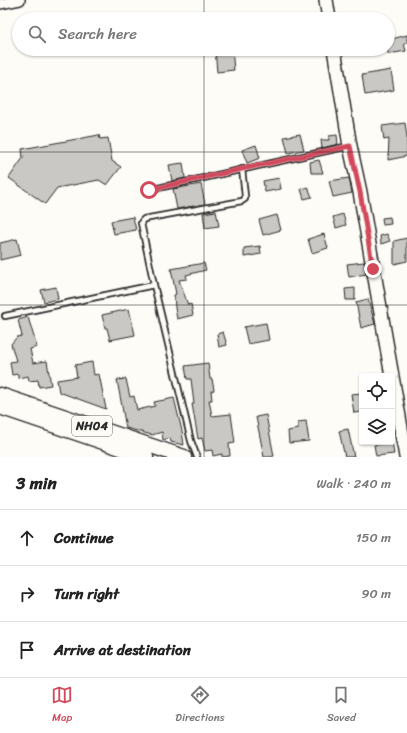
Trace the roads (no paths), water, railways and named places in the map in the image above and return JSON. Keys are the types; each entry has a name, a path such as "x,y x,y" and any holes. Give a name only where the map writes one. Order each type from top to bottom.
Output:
{"main road":[{"name":"NH04","path":"0,394 123,442 146,457"},
{"name":"NH04","path":"0,407 123,442 184,457"}],"street":[{"path":"0,4 20,0"},
{"path":"326,0 329,12"},
{"path":"335,56 406,457"}],"lane":[{"path":"149,190 350,146"},
{"path":"197,457 191,441 141,223 144,220 242,201 246,196 242,169"},
{"path":"5,316 154,285"}]}
